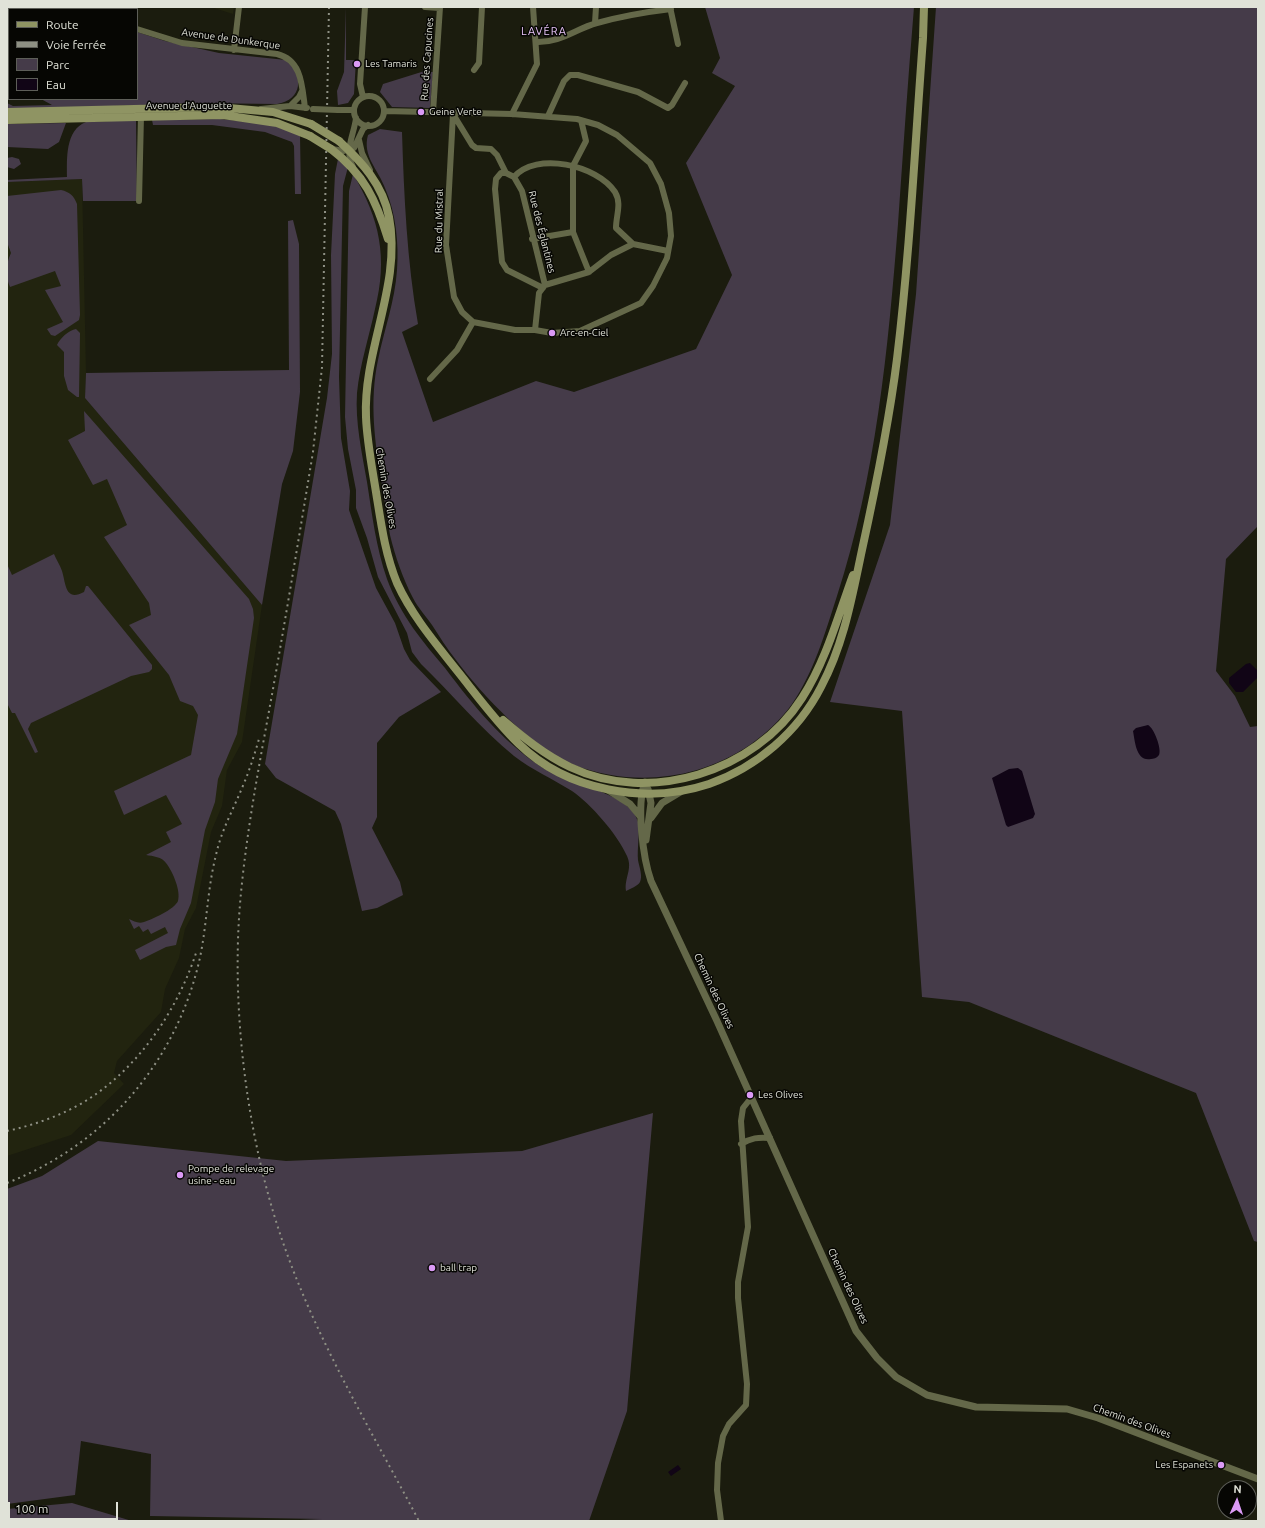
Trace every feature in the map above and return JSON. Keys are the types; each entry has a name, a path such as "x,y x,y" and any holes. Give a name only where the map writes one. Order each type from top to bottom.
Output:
{"main road":[{"path":"645,794 684,790 706,785 749,765 779,743 807,710 821,687 835,654 849,613 879,471 897,359 923,38 924,7"},
{"path":"923,38 928,7"},
{"name":"Avenue d'Auguette","path":"7,112 205,107 255,109 280,114 311,124 339,141 349,150"},
{"name":"Avenue d'Auguette","path":"7,120 203,114 243,117 277,123 310,136 336,151 356,171"},
{"name":"Chemin des Olives","path":"349,150 358,158 376,183 389,215 391,251 388,290 370,366 366,400 368,444 382,524 390,562 404,597 429,635 481,701 521,746 556,771 606,789 645,794"},
{"name":"Chemin des Olives","path":"356,171 374,200 391,251"},
{"path":"645,782 675,780 712,770 733,761 771,735 802,699 813,679 861,555"},
{"name":"Chemin des Olives","path":"481,701 528,742 570,767 610,779 645,782"}],"street":[{"path":"234,50 239,7"},
{"path":"362,97 360,84 365,7"},
{"path":"425,7 440,8"},
{"path":"474,70 479,63 482,7"},
{"path":"512,114 537,64 533,7"},
{"path":"595,23 596,7"},
{"name":"Rue des Capucines","path":"433,112 440,8"},
{"path":"536,42 550,43 595,23 630,14 670,8 678,44"},
{"name":"Avenue de Dunkerque","path":"138,29 182,43 277,54 288,57 296,67 305,108"},
{"path":"548,116 564,81 570,75 578,75 638,92 668,108 672,105 685,83"},
{"path":"290,106 299,97 302,90"},
{"path":"336,151 349,150 356,146 363,129 378,123 384,112 382,103 378,99 369,96 362,97 357,102 354,110 356,118 368,126"},
{"path":"255,109 290,106 313,109 354,110"},
{"path":"384,112 548,116 581,120 598,125 617,135 650,163 661,184 669,213 670,236 667,258 653,286 641,303 580,331 552,333 535,330 515,330 472,322 457,350 430,379"},
{"path":"453,114 472,145 476,148 491,149 497,154 506,173"},
{"name":"Rue du Mistral","path":"453,114 446,246 454,297 462,312 472,322"},
{"path":"140,200 141,116"},
{"name":"Chemin des Olives","path":"356,118 349,150 351,163 356,171"},
{"path":"581,120 586,141 573,166 573,232 589,272"},
{"name":"Chemin des Olives","path":"359,140 363,156 376,183"},
{"path":"544,287 507,270 502,262 495,188 496,179 500,173 506,173 514,177 520,170 530,165 542,162 573,166 590,172 606,182 615,193 620,203 616,228 633,244 668,251"},
{"name":"Rue des Églantines","path":"514,177 522,191 544,287"},
{"path":"532,239 573,232"},
{"path":"535,330 539,293 544,287 589,272 611,255 633,244"},
{"name":"Chemin des Olives","path":"645,782 645,794 640,816 646,864 651,881 770,1138 856,1331 877,1358 896,1377 927,1395 976,1407 1067,1409 1098,1418 1258,1479"},
{"name":"Chemin des Olives","path":"606,789 630,804 640,816"},
{"path":"650,820 662,803 684,790"},
{"name":"Chemin des Olives","path":"644,846 650,820 651,802 645,794"},
{"path":"721,1521 717,1490 718,1463 723,1436 729,1424 746,1405 748,1384 738,1298 738,1282 748,1227 741,1144 741,1121 743,1108 751,1098"},
{"path":"741,1144 749,1139 760,1137 770,1138"}],"shaded area":[{"path":"211,7 234,7 233,14"},
{"path":"82,179 86,373 85,398 262,605 242,742 227,770 222,806 211,832 196,908 185,929 179,958 165,989 161,1012 117,1061 114,1073 124,1084 71,1135 7,1156 7,182"}],"green space":[{"path":"7,7 61,8 8,8 7,84"},
{"path":"346,7 346,60 356,60 354,94 348,103 338,105 337,91 344,72"},
{"path":"705,7 914,7 890,318 885,365 871,459 862,505 828,624 813,666 800,692 783,716 762,736 750,745 724,760 682,774 651,778 635,778 604,774 574,765 542,747 509,720 480,689 453,656 409,591 394,551 390,535 377,454 373,407 375,376 396,282 398,260 397,239 389,198 369,156 367,143 368,135 380,129 402,132 411,276 418,324 402,332 433,422 536,381 574,392 696,349 732,275 686,163 735,86 712,73 720,58"},
{"path":"936,7 1258,7 1258,526 1226,559 1216,671 1235,696 1250,727 1258,726 1258,1242 1254,1241 1196,1093 969,1002 922,997 902,711 830,702 890,525 916,294"},
{"path":"138,32 165,41 219,53 286,60 292,66 298,79 298,86 292,98 286,102 277,104 194,103 7,110 7,103 13,106 52,105 43,100 138,100"},
{"path":"431,69 431,72 433,72 430,108 392,107 380,92 383,84"},
{"path":"220,119 269,124 300,135 301,194 295,194 294,146 292,142 265,132 212,125 153,125 152,120"},
{"path":"136,120 137,201 83,201 82,179 7,182 7,180 67,177 67,154 74,131 79,126 86,122"},
{"path":"66,123 59,142 48,149 7,147 7,124"},
{"path":"12,157 19,159 21,164 14,169 7,167 7,158"},
{"path":"338,159 348,167 343,186 339,377 341,438 350,491 349,510 376,588 395,623 404,649 410,660 441,692 399,717 377,743 377,817 372,828 400,882 403,895 377,908 362,911 341,824 335,811 276,778 265,764 327,398 332,354 331,255 335,174"},
{"path":"353,174 370,207 379,239 381,256 379,290 360,372 357,393 357,415 359,438 375,531 387,579 398,604 417,633 477,709 501,734 526,756 550,772 602,792 624,804 633,812 638,822 638,860 641,880 634,887 626,891 629,861 623,848 610,829 595,811 579,796 521,761 502,746 421,664 412,652 407,633 378,577 367,538 356,508 356,490 348,449 345,417 349,191"},
{"path":"61,190 71,195 77,204 80,315 79,320 55,336 51,335 47,329 63,322 45,290 61,286 55,271 10,287 8,283 7,270 11,253 7,242 7,196"},
{"path":"293,220 299,244 300,392 293,451 282,484 262,605 85,398 86,373 289,370 288,221"},
{"path":"76,329 80,333 79,397 68,390 64,376 64,352 57,345 65,335"},
{"path":"84,411 249,599 253,609 254,618 237,734 218,779 215,802 205,830 191,903 180,929 176,945 166,947 140,960 135,950 168,933 165,927 151,934 148,929 143,932 139,926 134,929 129,919 140,923 152,919 176,904 179,897 176,882 166,863 160,858 146,855 171,842 166,832 182,824 166,795 124,815 114,791 191,755 198,715 193,706 180,701 169,675 129,625 151,615 149,603 104,537 127,525 107,479 93,485 68,440 85,431"},
{"path":"54,554 61,569 67,590 73,595 78,595 84,592 86,586 88,586 152,665 152,669 149,672 131,676 31,723 28,729 38,752 35,753 15,713 12,713 7,703 7,564 12,575"},
{"path":"653,1113 627,1411 589,1521 277,1521 322,1519 150,1516 151,1454 81,1441 75,1495 7,1504 7,1189 42,1176 98,1141 286,1161 522,1151"},
{"path":"72,1503 132,1521 7,1521 7,1509"}],"water":[{"path":"1250,663 1257,670 1258,677 1243,692 1236,692 1229,683 1229,678 1246,664"},
{"path":"1148,725 1155,734 1160,752 1156,758 1152,759 1146,759 1139,754 1133,731 1136,728"},
{"path":"1018,768 1022,771 1035,814 1033,818 1008,827 1006,825 992,778 1009,769"},
{"path":"678,1465 681,1469 671,1476 668,1472"}],"railway":[{"path":"329,7 322,367 313,452 246,850 240,904 238,990 245,1080 252,1124 273,1210 286,1251 331,1355 365,1422 419,1521"},
{"path":"7,1183 42,1167 75,1147 104,1123 130,1096 153,1067 173,1034 188,999 199,962 213,868 218,846 247,776 259,739"},
{"path":"7,1131 47,1120 66,1112 84,1102 122,1073 154,1036 167,1016 179,994 197,950"}],"place":[{"name":"Les Tamaris","path":"357,64"},
{"name":"Geine Verte","path":"421,112"},
{"name":"Arc-en-Ciel","path":"552,333"},
{"name":"Les Olives","path":"750,1095"},
{"name":"Pompe de relevage usine - eau","path":"180,1175"},
{"name":"ball trap","path":"432,1268"},
{"name":"Les Espanets","path":"1221,1465"}],"district":[{"name":"LAVÉRA","path":"544,31"}]}
